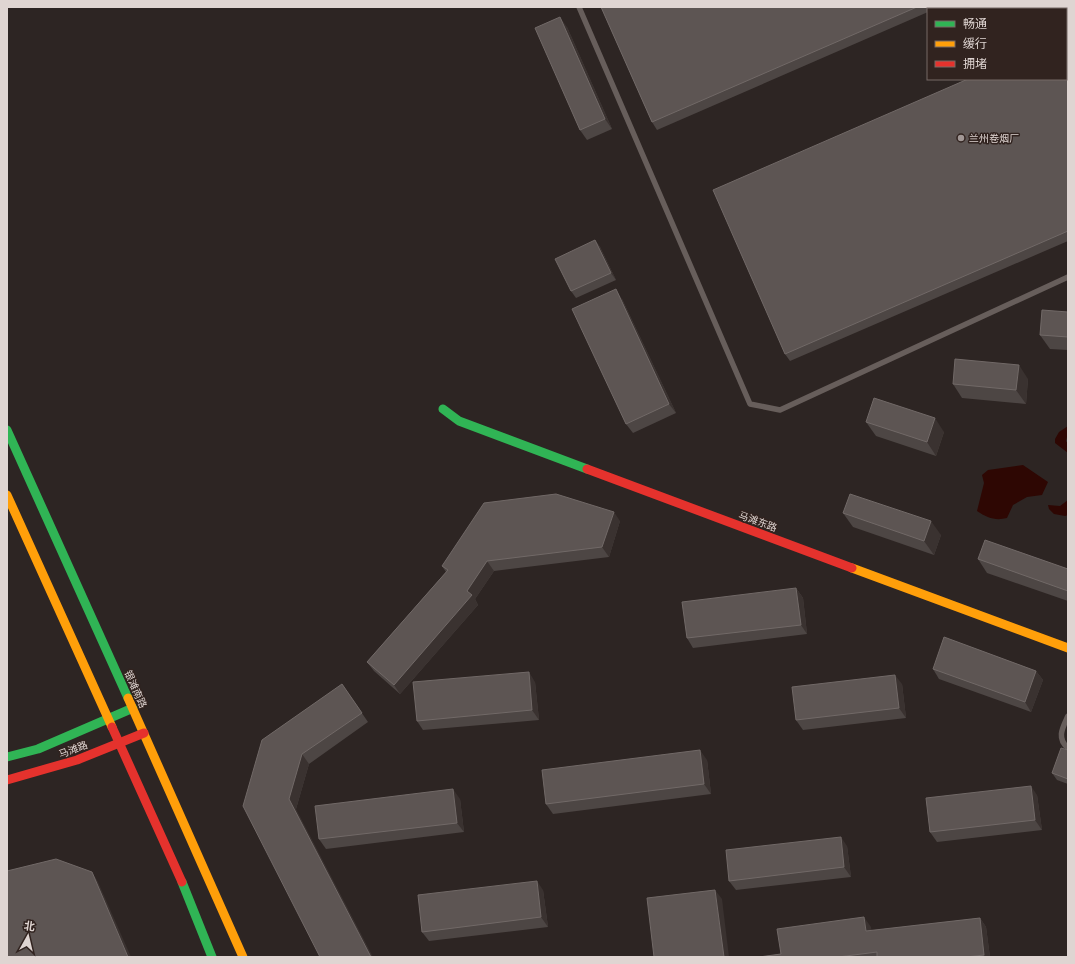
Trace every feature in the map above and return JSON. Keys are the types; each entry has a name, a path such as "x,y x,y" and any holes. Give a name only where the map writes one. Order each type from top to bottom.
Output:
{"main road":[{"name":"马滩东路","path":"443,409 459,421 1068,648"},
{"name":"银滩南路","path":"7,430 133,708 243,957"},
{"path":"7,495 188,895 212,957"},
{"name":"马滩路","path":"7,757 38,749 133,708"},
{"name":"马滩路","path":"7,780 45,771 120,744 144,733"}],"lane":[{"path":"578,7 750,404 780,410 1068,277"},
{"path":"1068,716 1061,735 1062,740 1068,748"}],"shaded area":[{"path":"1068,426 1066,441 1068,444 1068,453 1055,443 1055,439 1059,432"},
{"path":"1023,465 1048,482 1042,495 1027,497 1013,505 1007,518 992,518 977,511 984,483 982,475 988,470"},
{"path":"1068,500 1068,515 1065,516 1054,514 1049,509 1048,505 1060,506"}],"building":[{"path":"601,7 917,7 652,122"},
{"name":"兰州卷烟厂","path":"1068,7 1068,231 785,354 713,190 966,80 1067,80 1067,8 968,8"},
{"path":"560,17 605,119 580,130 535,28"},
{"path":"595,240 611,273 571,291 555,259"},
{"path":"616,289 669,404 626,424 572,309"},
{"path":"1042,310 1068,312 1068,337 1040,335"},
{"path":"955,359 1019,365 1016,390 953,384"},
{"path":"874,398 935,418 927,442 866,422"},
{"path":"556,494 614,512 602,547 487,561 467,591 472,595 394,685 367,662 448,570 442,566 484,503"},
{"path":"850,494 931,521 924,541 843,513"},
{"path":"985,540 1068,569 1068,591 978,559"},
{"path":"796,588 801,625 687,638 682,602"},
{"path":"944,637 1036,671 1025,702 933,669"},
{"path":"529,672 532,710 417,721 413,682"},
{"path":"895,675 899,708 796,720 792,687"},
{"path":"342,684 362,713 302,754 289,799 371,957 320,957 243,806 262,740"},
{"path":"1061,748 1068,750 1068,779 1052,773"},
{"path":"700,750 704,784 546,804 542,770"},
{"path":"1031,786 1035,820 930,832 926,798"},
{"path":"453,789 457,823 319,839 315,806"},
{"path":"841,837 844,867 729,881 726,850"},
{"path":"56,859 92,872 128,957 7,957 7,871"},
{"path":"537,881 541,917 422,932 418,895"},
{"path":"715,890 724,957 654,957 647,898"},
{"path":"864,917 866,931 980,918 984,955 966,957 877,957 877,952 838,957 759,957 781,954 777,929"}],"traffic: fast":[{"path":"443,409 459,421 587,469"},
{"path":"7,430 128,698"},
{"path":"7,757 38,749 133,708"},
{"path":"182,882 212,957"}],"traffic: slow":[{"path":"7,495 112,727"},
{"path":"852,568 1068,648"},
{"path":"128,698 243,957"}],"traffic: jam":[{"path":"587,469 852,568"},
{"path":"112,727 182,882"},
{"path":"7,780 77,760 144,733"}],"place":[{"name":"兰州卷烟厂","path":"961,138"}]}
